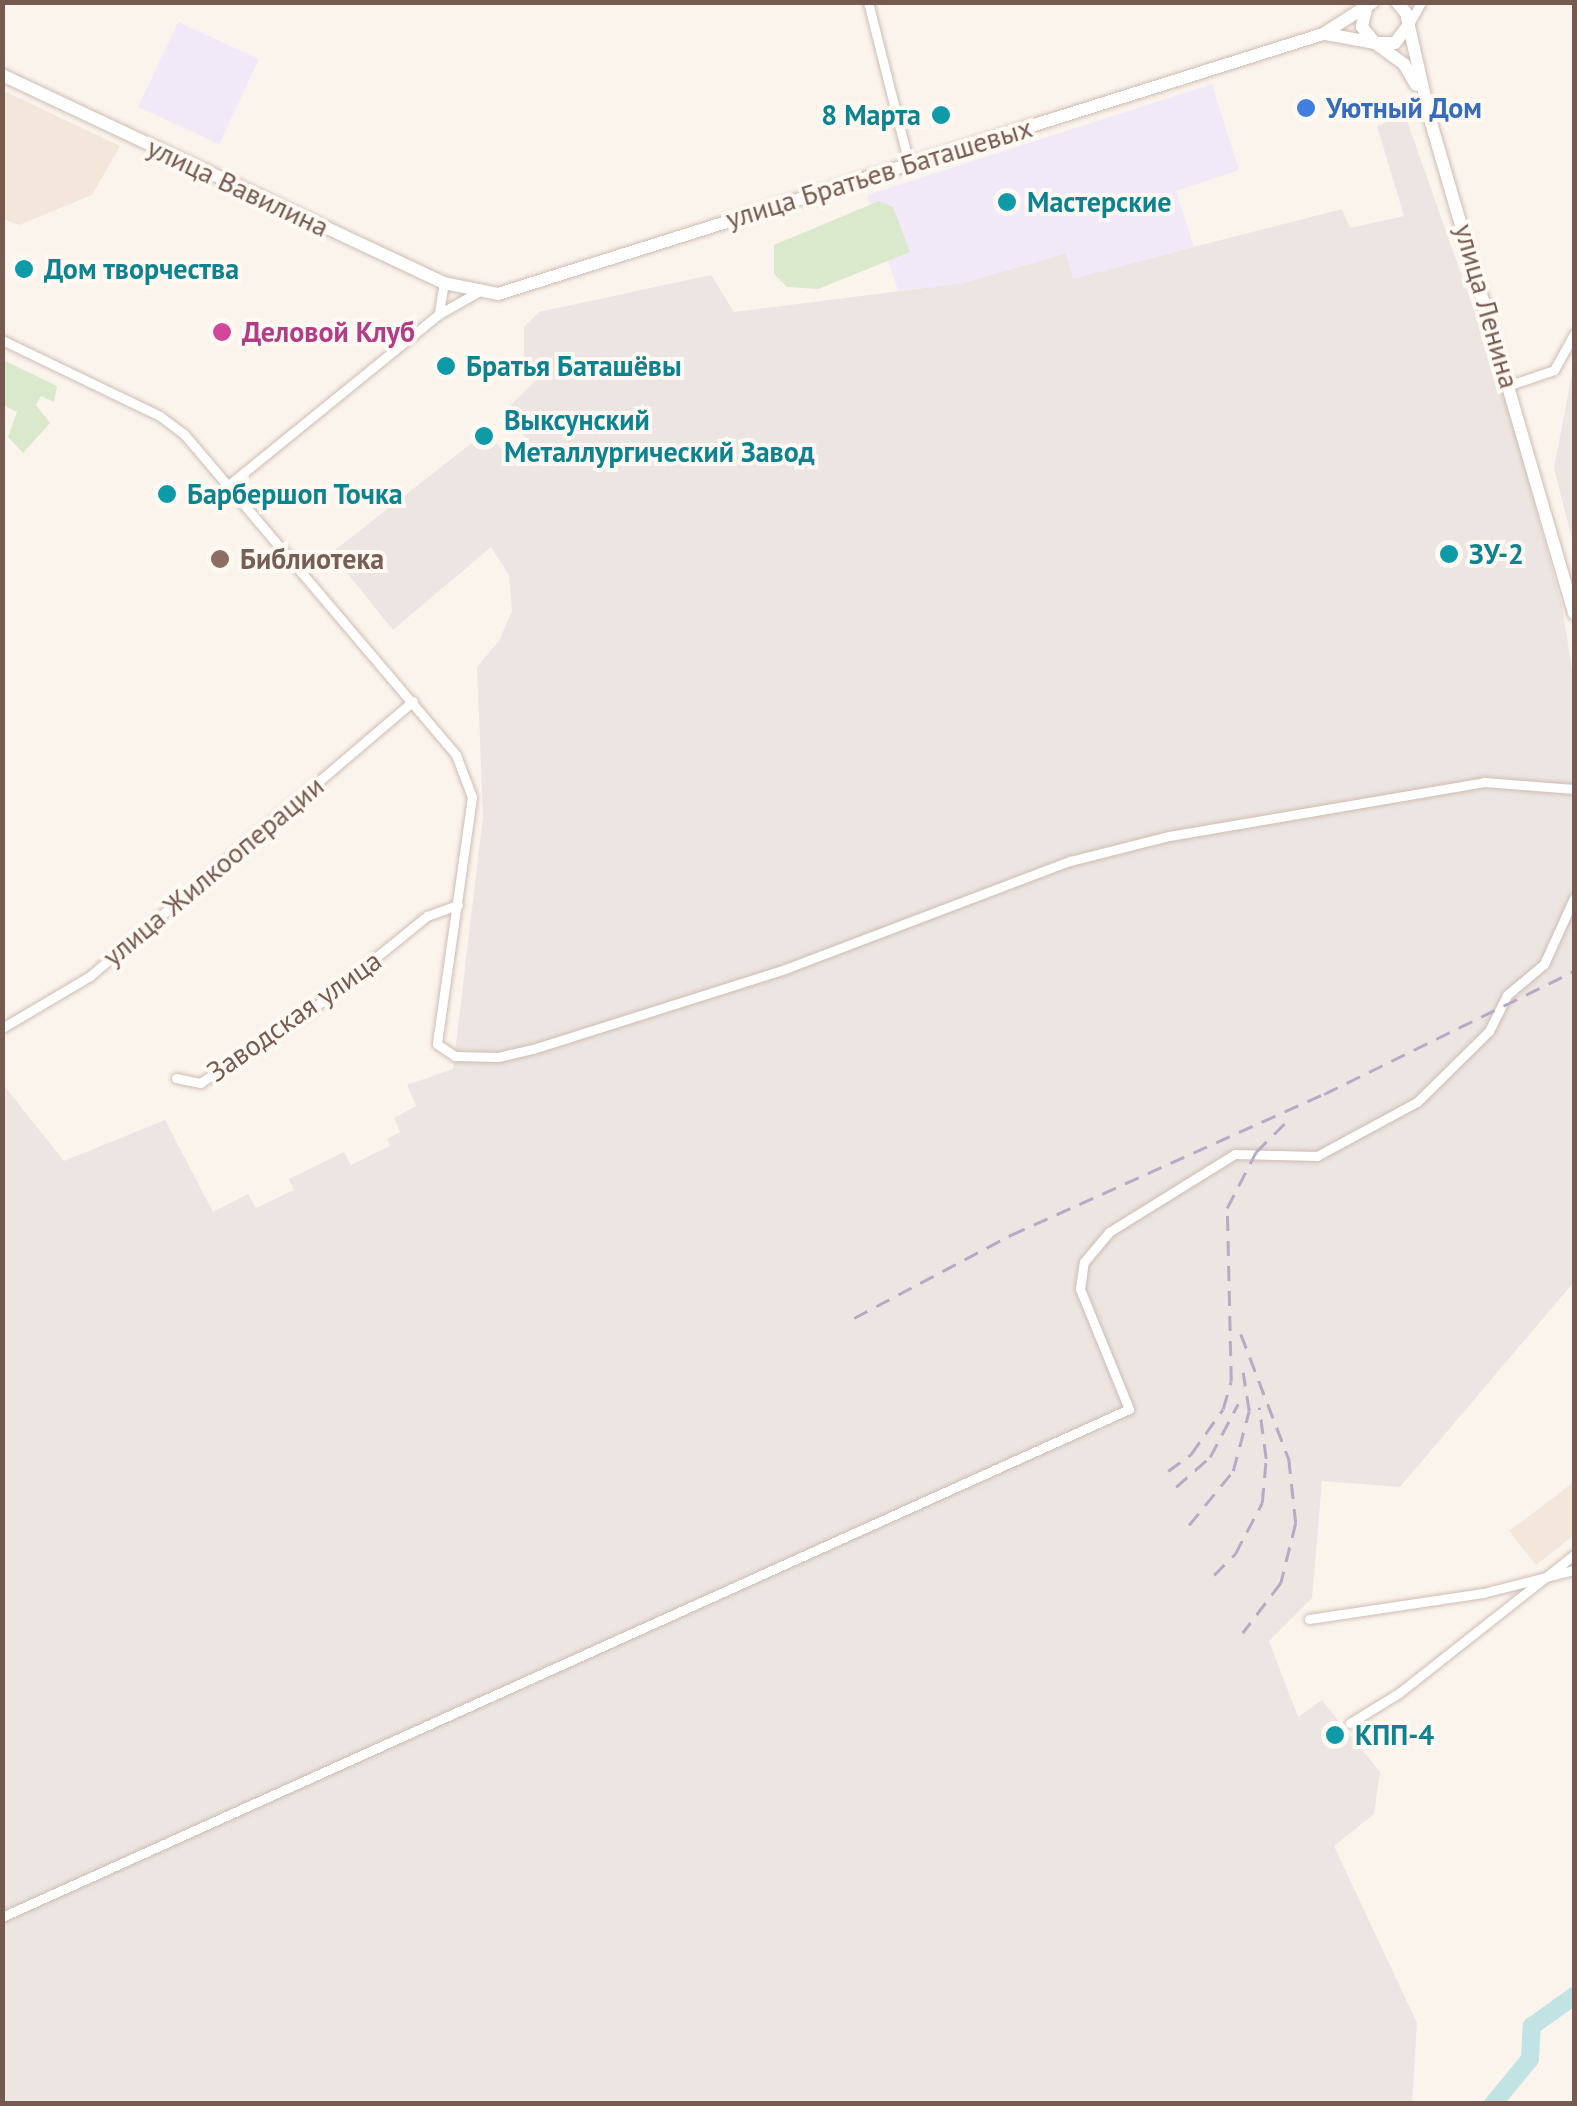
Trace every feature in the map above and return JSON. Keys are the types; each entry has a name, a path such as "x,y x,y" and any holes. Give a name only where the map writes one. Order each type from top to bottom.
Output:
{"street":[{"path":"868,2 909,164"},
{"name":"улица Ленина","path":"1397,2 1408,27 1429,114 1574,613"},
{"path":"1374,43 1395,43 1422,2"},
{"name":"улица Братьев Баташевых","path":"231,483 438,314 476,293 498,294 1322,34 1370,4"},
{"name":"улица Братьев Баташевых","path":"1370,4 1362,27 1374,43"},
{"name":"улица Братьев Баташевых","path":"1322,34 1374,43"},
{"path":"1374,43 1409,71 1429,114"},
{"name":"улица Вавилина","path":"2,75 444,282 476,293"},
{"path":"438,314 444,282"},
{"path":"1510,384 1554,370 1574,334"},
{"path":"2,340 160,416 231,483 456,755 472,797 437,1044 455,1056 498,1057 785,969 1070,861 1169,836 1484,782 1574,789"},
{"name":"улица Жилкооперации","path":"2,1028 90,976 413,701"},
{"path":"2,1917 1129,1409 1080,1289 1084,1262 1109,1232 1235,1154 1317,1156 1417,1102 1489,1030 1507,994 1544,964 1574,898"},
{"name":"Заводская улица","path":"176,1078 200,1083 336,992 427,916 458,905"},
{"path":"1350,1724 1574,1555"},
{"path":"1309,1618 1483,1593 1574,1570"}],"shaded area":[{"path":"178,22 259,59 219,144 138,107"},
{"path":"1212,84 1239,170 1176,191 1194,247 1073,279 1066,253 964,283 898,291 867,195"},
{"path":"2,90 120,146 92,195 19,225 3,219"},
{"path":"1405,115 1512,418 1562,606 1574,682 1574,1282 1400,1487 1322,1481 1312,1598 1269,1641 1298,1717 1322,1700 1380,1772 1374,1814 1334,1846 1417,2023 1412,2103 3,2103 2,1083 64,1161 165,1120 213,1212 248,1194 256,1208 294,1190 289,1179 344,1152 351,1165 390,1146 387,1139 400,1132 394,1118 416,1106 407,1085 453,1069 483,816 477,667 499,641 512,611 509,575 491,547 393,630 331,553 486,432 517,467 536,450 504,412 538,378 524,361 524,327 539,312 711,275 734,312 964,283 1066,253 1073,278 1342,209 1350,228 1404,216 1377,126"},
{"path":"1574,364 1574,547 1554,468"},
{"path":"1574,1482 1574,1535 1536,1565 1509,1531"}],"green space":[{"path":"879,201 893,207 910,252 818,289 787,287 774,274 774,245"},
{"path":"3,360 57,386 54,402 41,396 36,405 50,423 23,453 8,437 17,412 3,405"}],"waterway":[{"path":"1493,2104 1530,2059 1532,2026 1574,1996"}],"railway":[{"path":"854,1318 1011,1235 1324,1094 1574,971"},
{"path":"1168,1471 1191,1454 1223,1409 1231,1381 1227,1208 1256,1152 1291,1117"},
{"path":"1241,1334 1289,1459 1296,1523 1281,1583 1243,1633"},
{"path":"1189,1525 1233,1471 1249,1411 1243,1372"},
{"path":"1176,1487 1210,1457 1238,1404"},
{"path":"1214,1575 1235,1554 1262,1503 1266,1459 1259,1407"}],"place":[{"name":"Уютный Дом","path":"1306,108"},
{"name":"8 Марта","path":"941,115"},
{"name":"Мастерские","path":"1007,202"},
{"name":"Дом творчества","path":"24,269"},
{"name":"Деловой Клуб","path":"222,332"},
{"name":"Братья Баташёвы","path":"446,366"},
{"name":"Выксунский Металлургический Завод","path":"484,436"},
{"name":"Барбершоп Точка","path":"167,494"},
{"name":"ЗУ-2","path":"1449,554"},
{"name":"Библиотека","path":"220,559"},
{"name":"КПП-4","path":"1335,1735"}]}
